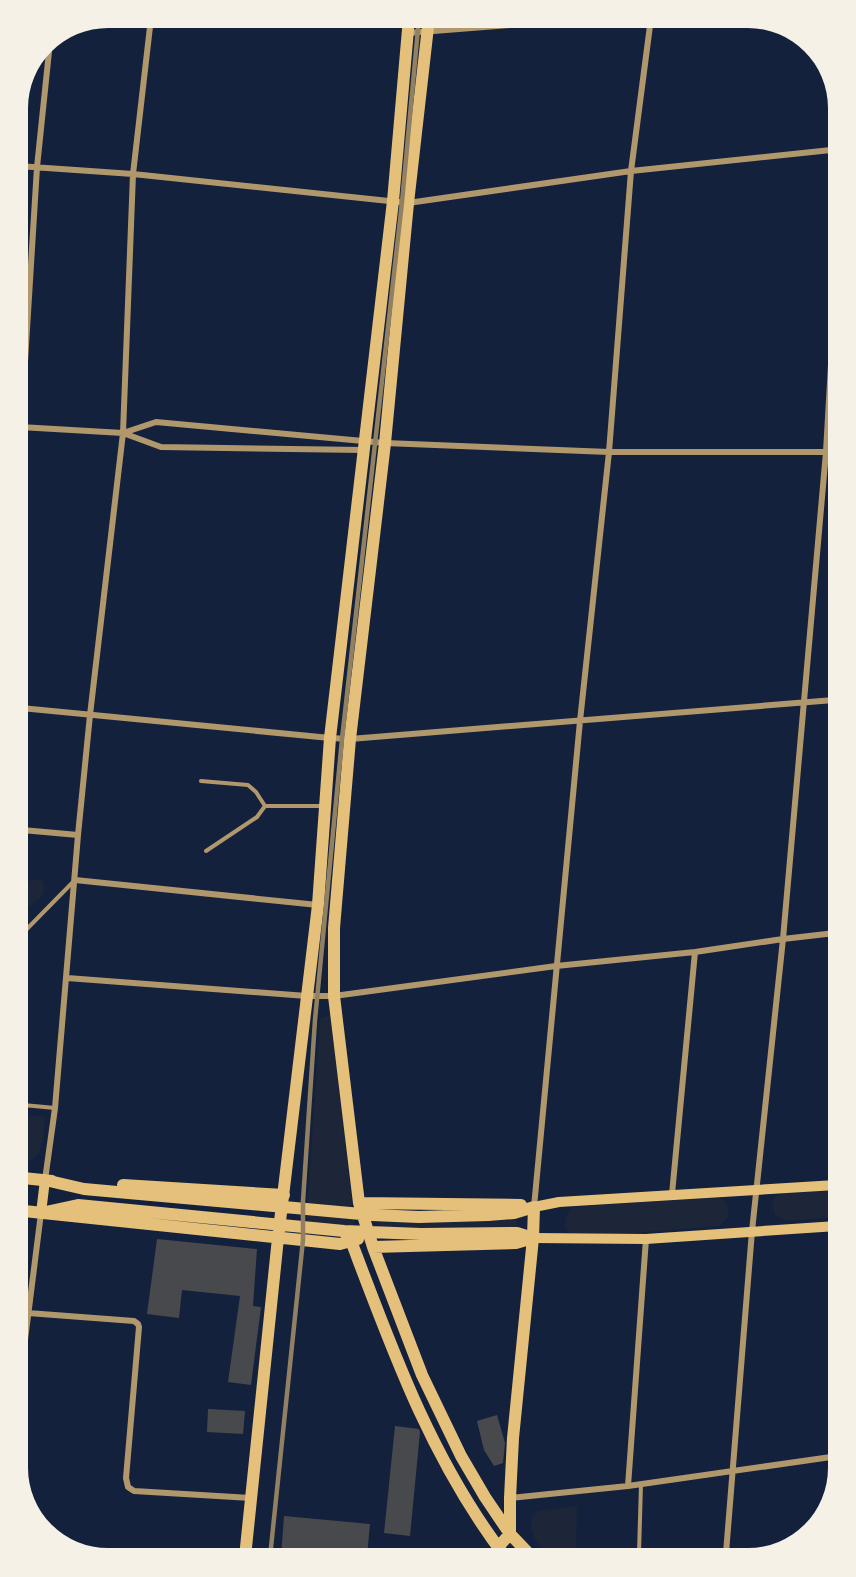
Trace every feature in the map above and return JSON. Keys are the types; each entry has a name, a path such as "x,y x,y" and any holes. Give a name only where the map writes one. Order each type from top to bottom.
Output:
{"main road":[{"path":"246,1548 278,1238 318,905 330,738 393,201 409,28"},
{"path":"428,28 385,443 350,739 334,928 334,996 359,1203 366,1227 422,1375 461,1456 510,1534 523,1548"},
{"path":"28,1178 284,1195"},
{"path":"45,1180 84,1190 372,1215 419,1216 514,1213 559,1202 828,1185"},
{"path":"41,1213 45,1180"},
{"path":"359,1203 534,1207"},
{"path":"41,1213 78,1205 344,1231 421,1234 518,1233 533,1238"},
{"path":"503,1548 510,1534 513,1438 533,1238 534,1207"},
{"path":"28,1211 340,1244 359,1239 366,1227"},
{"path":"373,1247 516,1243 533,1238 645,1239 828,1227"},
{"path":"344,1231 353,1246 414,1402 466,1502 499,1548"}],"street":[{"path":"45,1180 55,1108 90,715 123,433 134,174 150,28"},
{"path":"408,33 419,28"},
{"path":"534,1207 580,721 609,452 631,171 650,29"},
{"path":"29,299 37,167 49,56"},
{"path":"29,167 134,174 408,203 631,171 828,150"},
{"path":"123,433 156,422 363,445"},
{"path":"29,427 123,433 160,447 385,443 609,452 828,452"},
{"path":"726,1548 752,1231 828,471"},
{"path":"29,709 350,739 828,701"},
{"path":"28,831 78,836"},
{"path":"75,880 318,905"},
{"path":"67,978 307,996 334,996 556,966 695,952 828,934"},
{"path":"672,1194 695,952"},
{"path":"28,1312 41,1213"},
{"path":"628,1486 645,1239"},
{"path":"28,1313 134,1321 138,1324 126,1479 128,1486 134,1491 250,1498"},
{"path":"510,1498 628,1486 828,1457"}],"lane":[{"path":"201,781 248,785 256,792 265,806"},
{"path":"265,806 325,806"},
{"path":"206,850 256,817 265,806"},
{"path":"28,927 75,880"},
{"path":"28,1105 55,1108"},
{"path":"639,1548 641,1484"}],"shaded area":[{"path":"38,879 43,881 44,891 43,895 28,907 28,881"},
{"path":"330,1015 354,1225 352,1238 308,1239 307,1213 320,1018"},
{"path":"28,1115 45,1117 42,1145 35,1157 30,1160"},
{"path":"828,1189 828,1218 787,1221 775,1215 772,1201 777,1196 802,1190"},
{"path":"715,1197 725,1201 728,1209 728,1217 720,1226 584,1237 569,1233 565,1226 566,1218 572,1207"},
{"path":"512,1217 517,1223 517,1232 458,1241 385,1240 379,1228 381,1220"},
{"path":"577,1506 576,1548 541,1548 534,1537 532,1527 532,1516 538,1511"}],"building":[{"path":"157,1239 257,1249 253,1306 261,1307 251,1385 228,1382 240,1296 182,1290 179,1318 147,1314"},
{"path":"208,1409 245,1411 243,1434 207,1432"},
{"path":"497,1415 505,1443 503,1463 494,1466 484,1450 477,1421"},
{"path":"395,1426 419,1429 420,1432 410,1536 384,1533"},
{"path":"284,1516 370,1524 368,1548 282,1548"}],"railway":[{"path":"271,1548 303,1240 303,1201 315,1020 342,739 402,202 418,28"}]}
